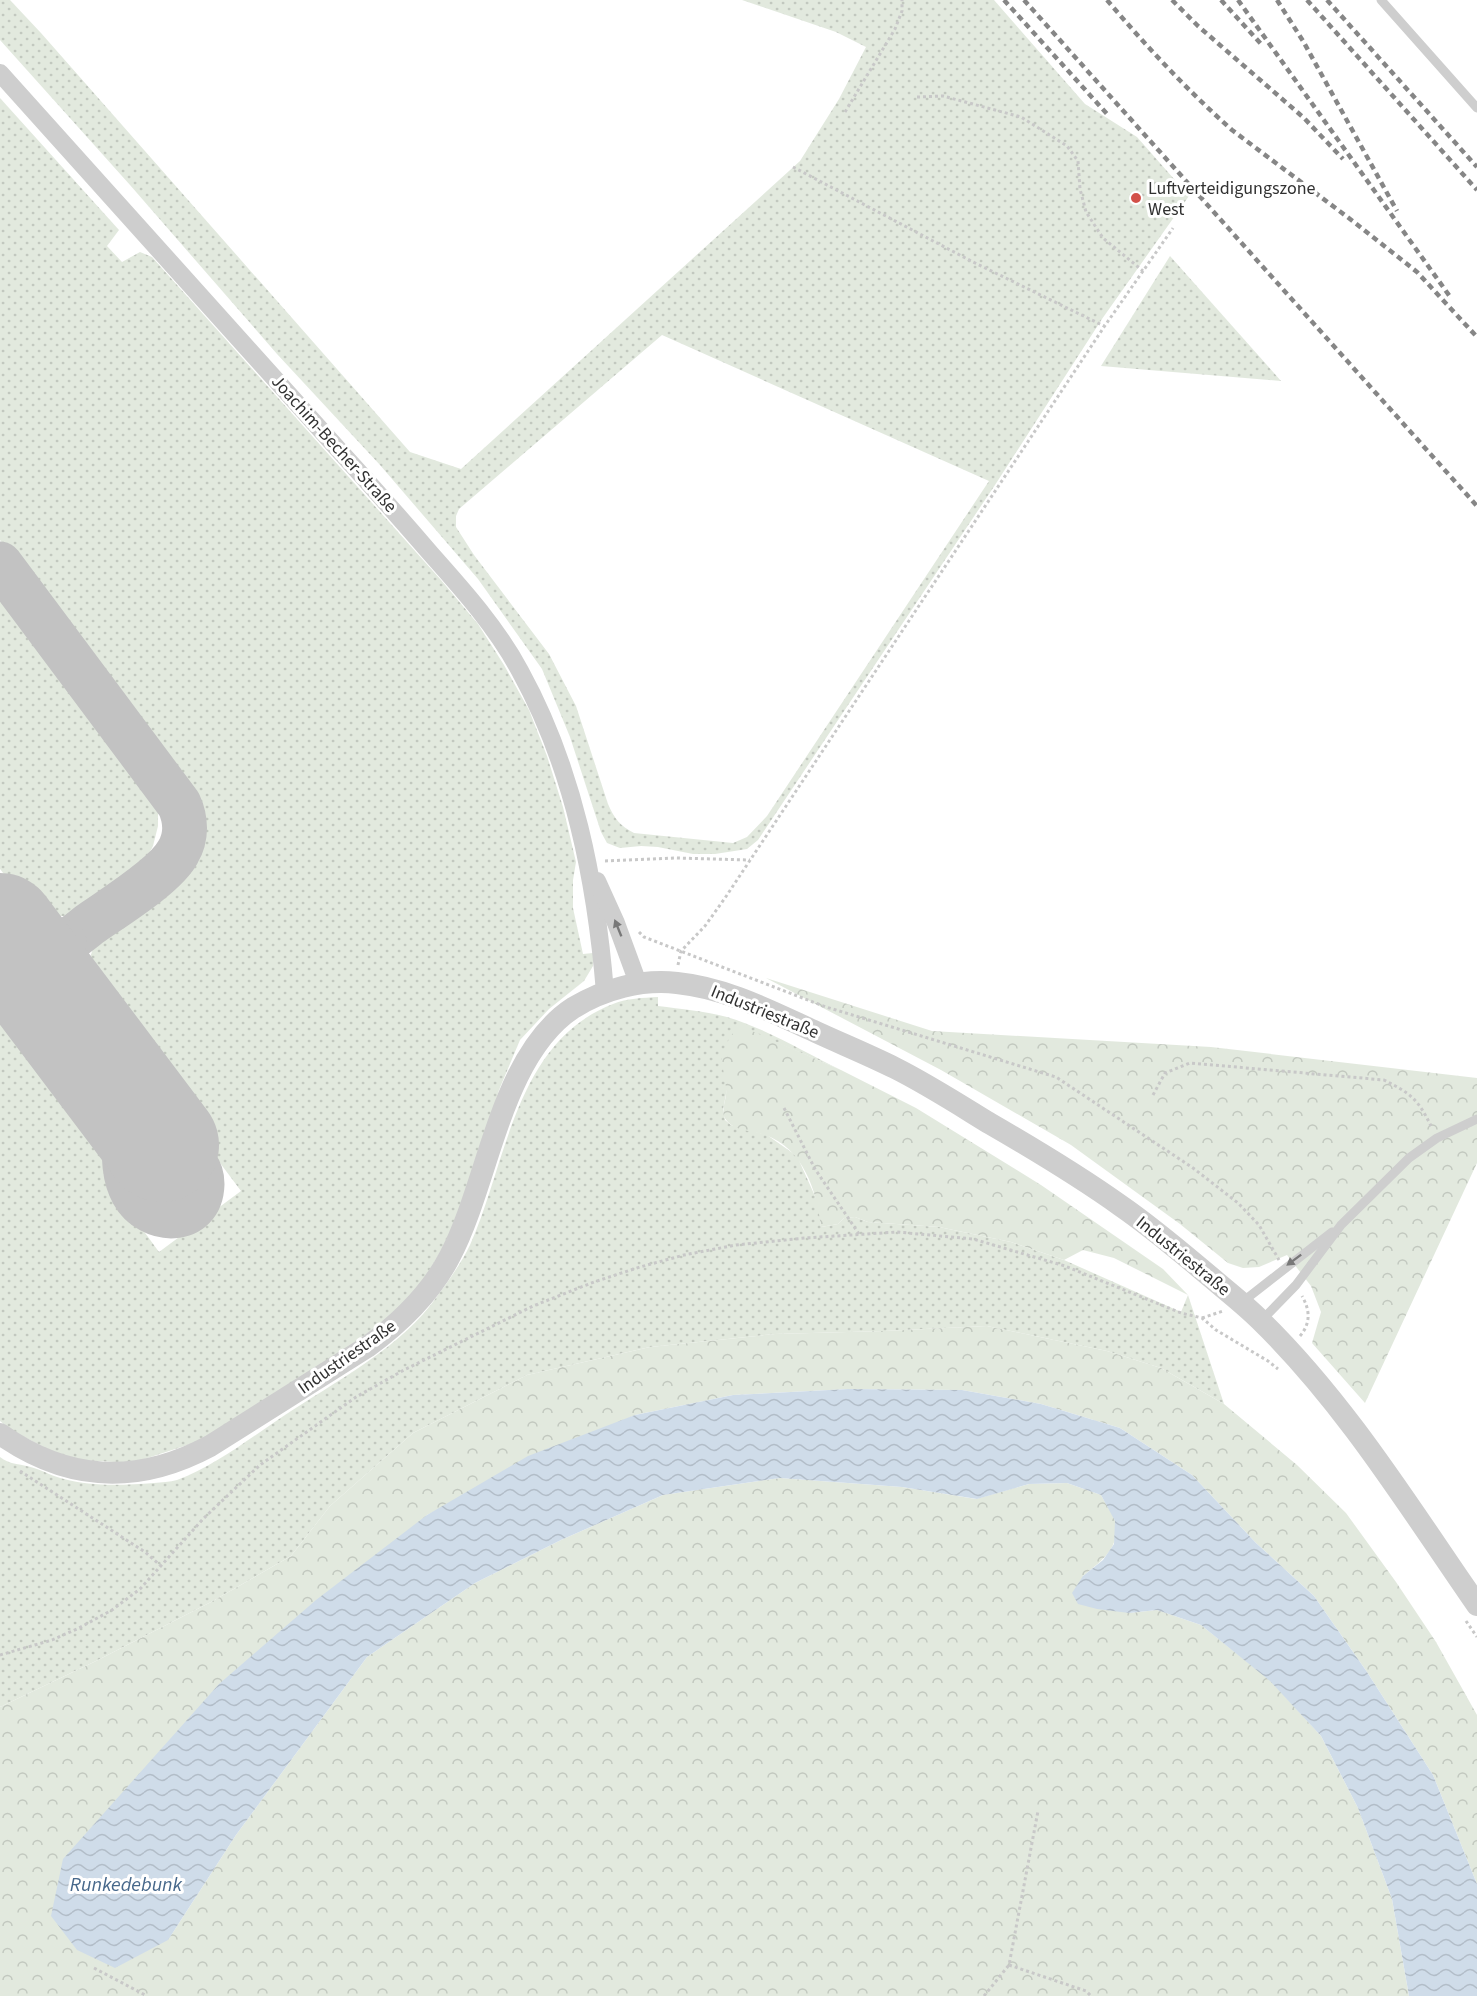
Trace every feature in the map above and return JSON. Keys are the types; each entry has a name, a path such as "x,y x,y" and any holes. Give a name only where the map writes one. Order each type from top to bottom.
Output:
{"street":[{"name":"Joachim-Becher-Straße","path":"0,73 477,606 520,670 556,750 588,863 601,948 604,992"},
{"name":"Joachim-Becher-Straße","path":"588,863 616,923 638,983"},
{"name":"Industriestraße","path":"0,1434 18,1447 47,1461 78,1470 112,1473 135,1472 186,1458 210,1446 310,1383 388,1331 433,1284 450,1256 468,1216 503,1110 532,1051 551,1025 574,1008 604,992 638,983 678,983 710,988 747,1001 896,1068 1061,1165 1115,1202 1191,1260 1231,1308 1261,1321 1277,1355 1347,1418 1470,1611"}],"lane":[{"path":"1381,0 1477,108"},
{"path":"1261,1321 1296,1285 1341,1226 1409,1158 1437,1138 1477,1119"},
{"path":"1231,1308 1341,1226"}],"path":[{"path":"845,112 895,29 902,11 902,0"},
{"path":"917,97 943,96 1021,117 1067,146 1078,161 1080,189 1086,212 1103,238 1143,271"},
{"path":"793,167 973,262 1104,327"},
{"path":"681,951 705,926 750,860 1104,327 1173,228"},
{"path":"588,863 676,858 750,860"},
{"path":"644,937 825,1007 1056,1077 1193,1168 1238,1203 1259,1225 1284,1268"},
{"path":"1153,1095 1165,1073 1190,1063 1384,1080 1408,1092 1423,1110 1437,1138"},
{"path":"784,1108 815,1169 859,1234"},
{"path":"0,1655 52,1640 112,1610 140,1589 204,1518 260,1465 356,1397 404,1370 533,1306 594,1282 684,1255 736,1245 859,1234 897,1232 973,1239 1065,1266 1181,1313 1202,1318 1216,1330 1277,1355"},
{"path":"1277,1355 1304,1331 1309,1316 1307,1305 1296,1285"},
{"path":"1214,1304 1231,1308"},
{"path":"1277,1355 1281,1372"},
{"path":"14,1467 128,1540 160,1565"},
{"path":"1470,1611 1477,1637"},
{"path":"984,1996 1009,1965 1038,1810"},
{"path":"1009,1965 1086,1991 1091,1996"},
{"path":"94,1968 147,1996"}],"green space":[{"path":"0,0 10,0 410,452 461,469 800,161 839,99 866,47 836,32 742,0 994,0 1085,104 1137,137 1189,196 1102,319 995,485 758,840 747,849 715,854 693,854 658,847 620,848 607,843 601,832 570,737 542,669 478,579 380,465 277,354 0,40","holes":["662,335 989,481 767,816 747,837 733,843 634,833 618,821 608,804 576,706 549,654 474,555 456,527 456,516 459,509"]},
{"path":"0,98 119,230 107,246 122,262 140,252 152,257 478,624 529,710 547,756 563,807 576,862 573,880 573,908 583,954 593,953 593,966 584,981 549,1009 520,1040 499,1090 477,1166 451,1233 423,1282 380,1328 200,1441 132,1463 79,1460 55,1453 11,1430 0,1421 0,998 109,1144 113,1189 159,1252 241,1191 99,1001 89,979 89,961 95,942 179,875 197,850 199,833 197,815 183,784 0,540"},
{"path":"1170,256 1281,381 1101,366"},
{"path":"0,589 146,783 158,810 158,826 153,846 142,866 84,910 69,916 47,916 32,910 0,869"},
{"path":"766,978 932,1031 1211,1047 1477,1078 1477,1163 1365,1403 1312,1343 1321,1312 1311,1286 1287,1255 1259,1267 1243,1268 1228,1263 1180,1224 1071,1145 941,1070"},
{"path":"658,997 658,1006 710,1013 742,1022 771,1034 841,1070 738,1026 722,1059 726,1076 723,1110 725,1120 731,1125 767,1135 797,1156 819,1205 821,1227 838,1224 844,1218 855,1217 868,1222 939,1227 1011,1242 1064,1260 1181,1312 1188,1295 1224,1404 1161,1368 1107,1351 987,1326 775,1334 650,1347 527,1375 413,1433 330,1506 291,1556 211,1602 0,1707 0,1457 8,1462 75,1482 109,1485 177,1480 217,1460 366,1363 406,1332 423,1314 463,1258 483,1212 519,1108 534,1075 555,1046 580,1022 613,1004 629,999"},
{"path":"738,1025 841,1070 916,1108 1041,1185 1163,1269 1188,1295 1114,1258 1083,1250 1064,1260 1011,1242 939,1227 868,1222 855,1217 844,1218 838,1224 821,1227 812,1185 798,1160 778,1141 735,1127 725,1118 723,1112 726,1090 722,1058 726,1045"},
{"path":"987,1326 1107,1351 1161,1368 1224,1404 1297,1465 1346,1513 1436,1642 1477,1715 1477,1884 1433,1775 1367,1672 1314,1596 1256,1543 1192,1475 1120,1428 1041,1404 962,1390 848,1389 733,1395 635,1415 427,1515 168,1940 236,1835 367,1657 475,1583 561,1540 663,1495 780,1478 902,1487 976,1499 1029,1484 1067,1483 1101,1495 1115,1521 1115,1539 1108,1553 1083,1576 1129,1613 1157,1610 1201,1625 1271,1681 1321,1736 1358,1808 1392,1899 1409,1996 0,1996 0,1707 211,1602 291,1556 330,1506 413,1433 527,1375 650,1347 775,1334"}],"water":[{"name":"Runkedebunk","path":"848,1389 962,1390 1041,1404 1120,1428 1192,1475 1256,1543 1314,1596 1367,1672 1433,1775 1477,1884 1477,1996 1409,1996 1392,1899 1358,1808 1321,1736 1270,1681 1201,1625 1157,1610 1129,1613 1078,1604 1072,1593 1083,1576 1103,1560 1114,1544 1115,1521 1101,1495 1067,1483 1029,1484 977,1499 902,1487 780,1478 663,1495 561,1540 475,1583 367,1657 236,1835 168,1940 115,1968 77,1950 51,1916 63,1859 219,1684 316,1600 427,1515 528,1456 635,1415 733,1395"}],"taxiway":[{"path":"0,564 179,804 184,828 181,846 163,870 140,890 67,941 44,948 29,947 19,943 0,929"},
{"path":"64,942 53,965 51,980 53,996 55,1004 88,1049"},
{"path":"118,1089 125,1121 126,1173 133,1193 151,1211 174,1216 193,1207 199,1198 201,1175 193,1163 162,1145"}],"runway":[{"path":"0,930 162,1145"}],"railway":[{"path":"1004,0 1108,115"},
{"path":"1024,0 1477,506"},
{"path":"1107,0 1167,67 1215,115 1417,272 1477,337"},
{"path":"1172,0 1198,26 1304,118 1343,159"},
{"path":"1221,0 1261,44"},
{"path":"1238,0 1451,298"},
{"path":"1277,0 1303,41 1397,211"},
{"path":"1307,0 1477,190"},
{"path":"1327,0 1477,167"}],"place":[{"name":"Luftverteidigungszone West","path":"1136,198"}]}
